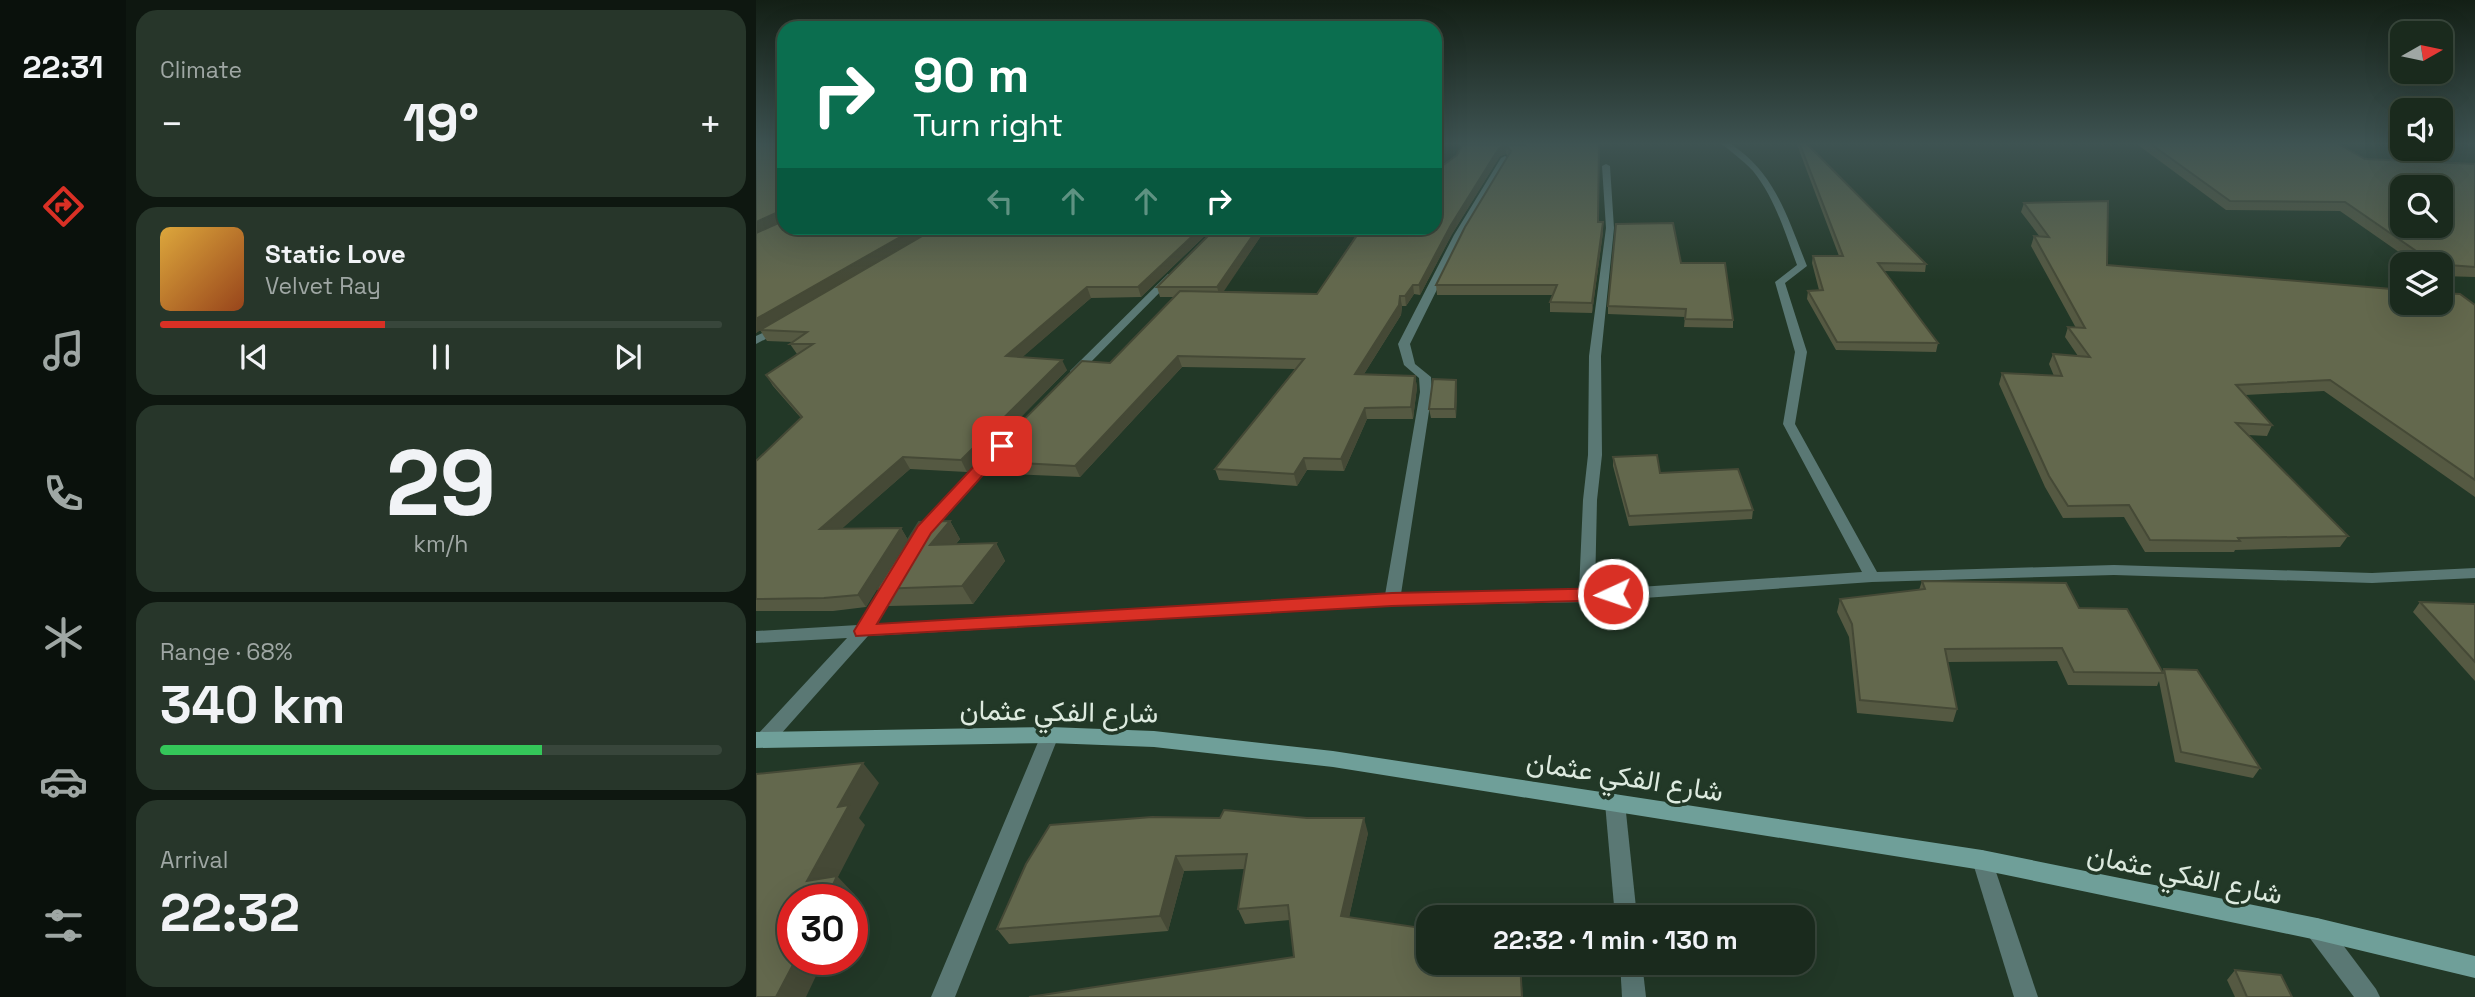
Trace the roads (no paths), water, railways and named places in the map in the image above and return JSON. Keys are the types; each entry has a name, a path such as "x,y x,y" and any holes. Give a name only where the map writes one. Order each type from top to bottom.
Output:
{"street":[{"path":"1392,600 1426,392 1425,377 1410,365 1404,344 1459,235 1487,189"},
{"path":"1587,596 1590,500 1595,455 1595,356 1610,228 1607,189"},
{"path":"1768,189 1787,224 1802,266 1780,282 1801,352 1789,424 1872,577"},
{"path":"1068,380 1181,266"},
{"path":"756,341 788,322"},
{"path":"911,552 924,530 1002,446"},
{"path":"756,637 1392,600 1587,596 1872,577 2115,570 2372,578 2475,573"},
{"path":"761,740 863,631 897,575"},
{"path":"943,997 1051,735"},
{"name":"شارع الفكي عثمان","path":"761,740 1051,735 1154,739 1333,759 1982,860 2317,929 2475,967"},
{"path":"1615,803 1625,905"},
{"path":"1982,860 2026,997"},
{"path":"2317,929 2368,997"},
{"path":"1632,975 1634,997"}]}
